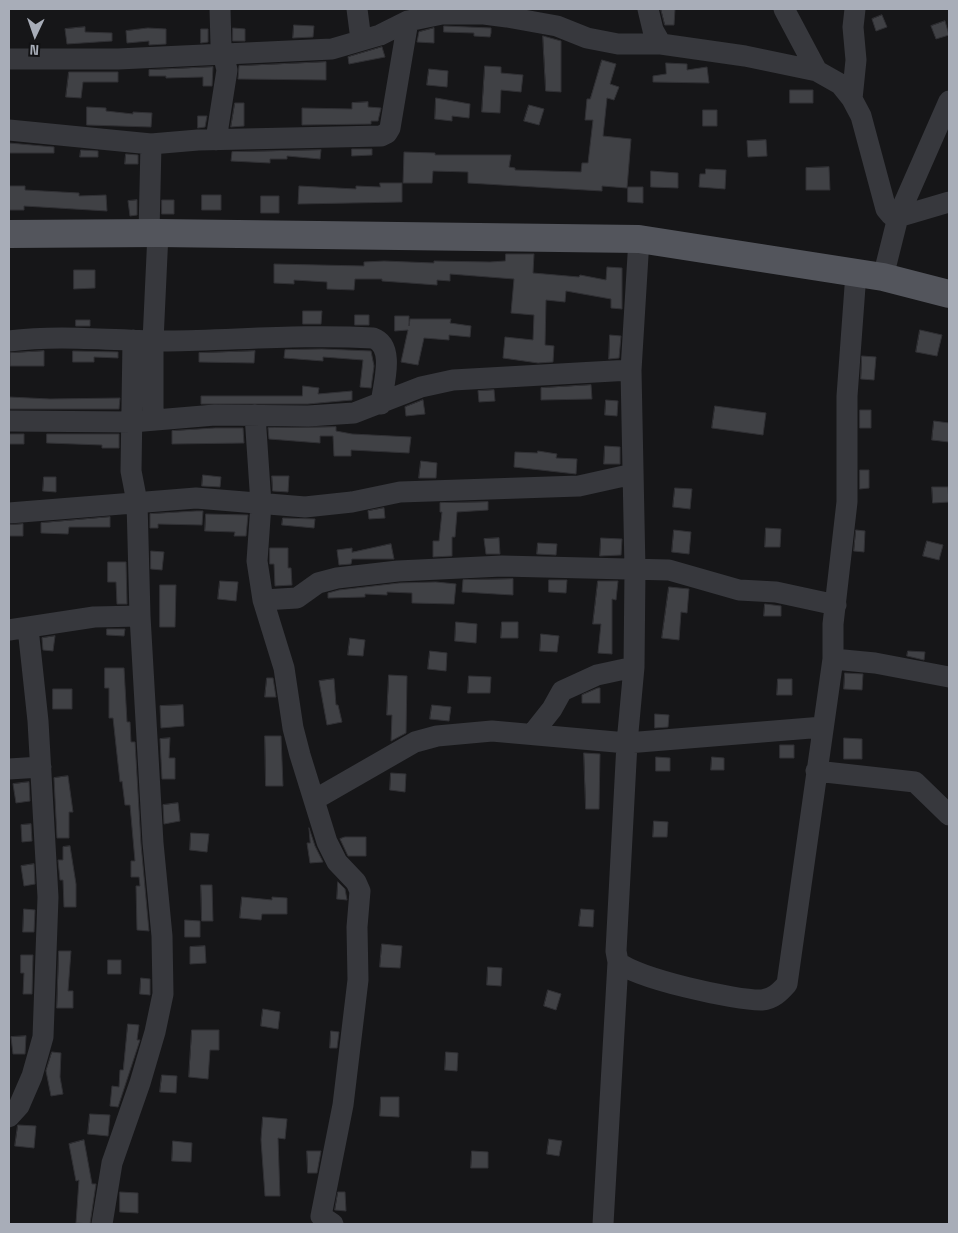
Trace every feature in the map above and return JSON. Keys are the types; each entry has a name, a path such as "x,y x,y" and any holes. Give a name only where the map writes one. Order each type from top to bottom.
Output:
{"main road":[{"path":"9,234 153,233 639,239 883,277 949,294"}],"street":[{"path":"216,140 227,70 221,45 220,9"},
{"path":"357,9 361,40"},
{"path":"648,9 653,30 661,44"},
{"path":"784,9 817,71"},
{"path":"852,99 856,60 853,27 855,9"},
{"path":"9,59 118,58 332,48 380,35 408,21 442,14 486,11 557,26 587,38 618,44 661,44 744,56 817,71 840,84 852,99 861,116 886,209 891,215 898,217 949,202"},
{"path":"9,130 150,144 216,140 381,136 387,133 390,128 408,21"},
{"path":"883,277 898,217 949,101"},
{"path":"102,1224 112,1162 121,1142 142,1074 163,994 162,936 153,843 140,616 137,502 131,471 142,420 143,340 153,233 150,144"},
{"path":"603,1224 618,962 616,951 627,743 634,667 635,570 631,370 639,239"},
{"path":"618,962 634,972 733,997 762,1000 775,996 787,984 833,659 833,624 847,502 847,396 856,273"},
{"path":"9,341 61,337 143,340 248,340 318,336 374,338 381,340 386,347 381,404"},
{"path":"9,421 142,420 255,415 308,416 345,413 381,404 421,387 453,380 631,370"},
{"path":"255,415 261,504 257,561 263,600 284,668 293,728 314,800 334,855 356,882 360,891 357,927 358,980 343,1105 321,1216 334,1224"},
{"path":"9,513 196,498 305,507 352,502 400,492 579,486 633,474"},
{"path":"263,600 297,598 318,584 337,578 398,571 502,566 670,570 739,590 776,592 836,605"},
{"path":"9,1118 19,1106 32,1076 43,1036 48,897 41,767 19,629 94,617 140,616"},
{"path":"833,659 875,663 949,676"},
{"path":"533,733 552,709 562,691 596,675 634,667"},
{"path":"314,800 422,740 437,736 492,731 533,733 627,743 824,727"},
{"path":"9,769 41,767"},
{"path":"816,771 915,782 949,815"}],"building":[{"path":"661,9 675,9 674,25 665,25"},
{"path":"882,15 887,27 876,31 872,19"},
{"path":"945,21 949,35 936,39 931,26"},
{"path":"294,25 314,26 313,37 293,38"},
{"path":"444,26 491,28 491,33 490,37 474,36 474,33 444,32"},
{"path":"85,27 85,32 112,33 112,41 67,44 65,29"},
{"path":"148,28 166,29 166,44 149,45 149,41 127,43 126,31"},
{"path":"233,28 245,29 245,41 233,41"},
{"path":"434,28 434,43 417,42 419,32"},
{"path":"201,29 208,29 208,42 201,43"},
{"path":"543,36 561,41 561,92 546,91"},
{"path":"382,47 385,57 349,64 348,57"},
{"path":"602,60 616,64 610,84 619,87 614,100 607,98 603,136 631,139 627,188 602,186 602,191 468,183 468,172 433,171 432,183 403,183 404,152 435,153 435,155 511,155 509,167 515,168 515,170 581,172 582,163 588,163 593,120 585,120 587,99 590,99"},
{"path":"326,62 326,80 238,79 239,66"},
{"path":"666,63 687,64 687,70 707,67 709,83 653,82 653,76 666,74"},
{"path":"485,66 501,67 501,73 523,75 521,92 501,90 500,113 482,112"},
{"path":"213,67 212,86 203,86 203,77 166,78 166,76 149,76 149,70"},
{"path":"429,69 448,71 447,87 427,85"},
{"path":"69,72 118,72 118,82 83,82 81,98 66,97"},
{"path":"790,90 813,90 813,103 790,103"},
{"path":"436,98 470,104 469,118 452,116 452,121 435,119"},
{"path":"368,102 368,107 381,108 378,121 371,121 371,124 302,125 302,108 352,109 352,103"},
{"path":"235,103 244,103 244,126 231,127"},
{"path":"529,105 544,109 539,125 524,121"},
{"path":"87,107 106,108 106,111 133,114 133,112 152,113 151,127 87,125"},
{"path":"703,110 717,110 717,126 703,126"},
{"path":"198,116 207,116 205,127 198,128"},
{"path":"766,140 767,156 748,157 747,141"},
{"path":"9,143 54,147 54,153 9,153"},
{"path":"352,149 372,149 372,155 352,156"},
{"path":"81,150 98,151 98,157 80,157"},
{"path":"321,150 320,159 287,156 287,159 270,159 270,163 231,161 232,152"},
{"path":"126,154 138,155 138,164 125,164"},
{"path":"829,167 830,190 806,190 806,168"},
{"path":"706,169 726,170 725,189 699,187 700,174 705,174"},
{"path":"651,171 678,173 678,188 651,187"},
{"path":"380,183 402,183 402,202 298,204 299,186 356,189 356,186 380,187"},
{"path":"9,186 25,186 25,190 79,193 79,196 106,195 107,211 24,206 24,210 9,210"},
{"path":"628,187 643,187 643,203 628,202"},
{"path":"202,195 221,195 221,210 202,210"},
{"path":"261,196 279,196 279,213 261,213"},
{"path":"137,200 137,215 130,216 128,201"},
{"path":"162,200 174,200 174,214 162,214"},
{"path":"506,254 534,254 533,273 579,277 580,275 606,280 607,267 622,268 622,309 611,308 611,299 566,291 565,302 546,300 545,345 554,346 553,362 538,363 503,358 505,337 533,340 534,315 511,313 514,279 450,274 450,281 437,280 437,285 382,281 382,279 355,279 354,290 327,289 327,282 294,280 294,284 274,283 274,264 364,266 364,262 384,261 434,263 434,261 490,262 505,261"},
{"path":"74,270 95,270 95,288 74,289"},
{"path":"303,311 322,311 321,324 303,324"},
{"path":"355,315 369,315 369,325 355,325"},
{"path":"395,316 409,316 409,326 410,319 451,319 450,323 471,326 470,337 449,335 449,340 424,338 418,365 401,362 408,330 395,331"},
{"path":"76,320 90,320 90,326 76,326"},
{"path":"920,330 942,335 937,356 916,352"},
{"path":"610,335 621,336 619,358 609,359"},
{"path":"285,350 371,351 374,366 371,388 360,387 363,360 323,357 323,361 284,358"},
{"path":"44,351 44,366 10,366 10,353"},
{"path":"73,351 118,352 118,358 94,357 94,362 73,362"},
{"path":"255,351 254,363 199,362 199,353"},
{"path":"862,356 876,357 874,380 861,379"},
{"path":"591,385 592,399 541,400 541,388"},
{"path":"303,386 319,388 318,394 352,391 352,400 308,404 201,404 201,396 302,396"},
{"path":"494,390 495,401 479,402 478,391"},
{"path":"9,397 50,399 120,398 119,409 9,409"},
{"path":"423,400 425,414 406,416 405,407"},
{"path":"606,400 618,401 617,416 605,415"},
{"path":"715,406 766,413 763,435 712,428"},
{"path":"860,410 871,410 871,428 860,428"},
{"path":"934,421 949,423 949,442 932,440"},
{"path":"336,427 336,431 352,434 411,437 409,453 351,450 351,456 334,456 333,436 320,436 320,443 269,439 268,428"},
{"path":"243,428 244,443 172,444 172,431"},
{"path":"9,434 24,434 24,444 9,444"},
{"path":"47,434 119,434 119,448 102,448 102,445 47,443"},
{"path":"605,446 620,447 620,464 604,464"},
{"path":"538,451 557,454 556,458 577,459 576,474 514,467 515,452 537,453"},
{"path":"421,461 437,463 436,478 419,478"},
{"path":"860,470 869,470 869,488 860,489"},
{"path":"203,475 221,477 220,487 202,486"},
{"path":"272,476 289,476 288,492 273,491"},
{"path":"44,477 56,477 56,492 43,491"},
{"path":"932,487 948,487 949,502 933,503"},
{"path":"675,488 692,489 690,509 673,507"},
{"path":"488,502 488,510 457,512 455,537 452,537 452,556 433,557 433,541 439,541 442,512 440,512 440,503"},
{"path":"384,508 385,518 369,519 368,511"},
{"path":"203,511 202,525 158,524 158,528 150,528 150,514"},
{"path":"206,514 248,515 246,536 234,536 235,532 205,531"},
{"path":"110,517 110,527 69,527 68,534 41,533 41,523"},
{"path":"283,518 315,519 314,528 282,525"},
{"path":"23,524 23,536 9,536 9,525"},
{"path":"766,528 781,529 780,547 765,547"},
{"path":"674,530 691,532 689,554 672,552"},
{"path":"856,530 865,531 864,552 854,551"},
{"path":"499,538 500,554 486,554 484,539"},
{"path":"601,538 622,539 621,555 600,556"},
{"path":"927,541 943,545 939,560 923,556"},
{"path":"538,543 557,544 556,555 537,554"},
{"path":"391,544 394,559 352,559 351,564 339,565 337,550 352,548 352,552"},
{"path":"270,548 288,548 288,568 291,568 292,585 275,586 274,564 270,564"},
{"path":"151,551 164,552 162,570 151,569"},
{"path":"108,562 126,562 127,604 117,604 116,582 108,582"},
{"path":"513,579 513,595 462,592 463,580"},
{"path":"549,580 567,580 566,593 549,592"},
{"path":"220,581 238,582 236,601 218,599"},
{"path":"598,581 618,581 616,600 612,599 612,654 598,653 601,624 593,624"},
{"path":"436,582 456,584 454,604 412,603 412,593 387,592 387,595 365,594 365,597 328,598 328,593 339,590 399,583"},
{"path":"160,585 176,585 175,627 160,627"},
{"path":"669,587 689,589 687,613 681,612 679,640 662,638"},
{"path":"765,604 781,606 781,616 764,616"},
{"path":"456,622 477,624 476,643 455,641"},
{"path":"502,622 518,622 518,638 501,638"},
{"path":"107,629 125,629 124,636 107,635"},
{"path":"541,634 559,636 557,652 540,651"},
{"path":"55,636 53,651 43,650 42,638"},
{"path":"350,638 365,640 363,656 348,655"},
{"path":"430,651 447,653 446,671 428,669"},
{"path":"908,651 925,652 924,660 907,656"},
{"path":"105,668 124,668 127,722 130,722 131,742 135,742 141,844 149,931 137,930 136,886 140,886 139,877 131,877 131,861 135,861 130,805 125,805 122,781 120,782 113,718 109,718 109,688 105,688"},
{"path":"845,673 863,674 862,690 844,689"},
{"path":"389,675 407,676 406,733 391,741 392,715 387,715"},
{"path":"469,676 491,677 490,693 468,693"},
{"path":"267,678 273,678 276,697 265,697"},
{"path":"334,679 336,705 338,705 342,722 327,725 319,681"},
{"path":"778,679 792,679 792,695 777,695"},
{"path":"600,688 600,703 582,703 582,695"},
{"path":"53,689 72,689 72,709 53,709"},
{"path":"183,705 184,726 161,728 160,706"},
{"path":"432,705 451,707 449,721 430,719"},
{"path":"655,714 669,715 668,727 655,728"},
{"path":"265,736 281,736 283,786 266,786"},
{"path":"170,738 169,758 175,758 175,779 162,779 160,739"},
{"path":"844,738 862,739 862,759 844,759"},
{"path":"780,745 794,745 794,758 780,758"},
{"path":"584,753 600,754 599,809 586,809"},
{"path":"656,757 670,758 670,771 656,771"},
{"path":"712,757 724,758 724,770 711,770"},
{"path":"391,773 406,774 405,792 390,790"},
{"path":"68,776 73,812 69,812 69,838 57,838 54,778"},
{"path":"29,782 30,801 16,803 13,784"},
{"path":"178,803 180,821 164,824 163,805"},
{"path":"654,821 668,822 667,837 653,837"},
{"path":"31,824 32,841 22,842 21,825"},
{"path":"309,828 323,862 310,863 307,843 310,843"},
{"path":"191,833 209,834 207,852 190,850"},
{"path":"345,837 366,837 366,856 348,856 340,839"},
{"path":"70,846 76,884 76,907 64,907 63,880 60,880 58,860 63,860 63,847"},
{"path":"34,864 35,884 24,886 21,866"},
{"path":"338,882 345,889 347,900 337,899"},
{"path":"201,885 212,885 213,921 202,921"},
{"path":"242,897 272,900 272,897 287,898 287,914 262,914 261,920 240,918"},
{"path":"24,909 35,910 34,932 23,932"},
{"path":"581,909 594,910 593,927 579,926"},
{"path":"185,920 200,921 200,937 185,937"},
{"path":"382,944 402,946 400,968 380,967"},
{"path":"205,946 206,963 190,964 190,947"},
{"path":"59,951 71,951 68,991 73,991 73,1008 57,1008"},
{"path":"21,955 33,955 32,994 23,994 24,973 21,973"},
{"path":"108,960 121,960 121,974 108,974"},
{"path":"488,967 502,968 501,986 487,985"},
{"path":"141,978 150,979 150,995 140,994"},
{"path":"548,990 561,994 556,1010 544,1006"},
{"path":"263,1009 280,1012 278,1029 261,1026"},
{"path":"128,1024 139,1025 137,1040 140,1040 118,1107 110,1106 112,1086 119,1087 120,1070 123,1070"},
{"path":"192,1030 219,1030 219,1050 210,1050 208,1079 189,1077"},
{"path":"331,1031 339,1032 337,1048 330,1048"},
{"path":"26,1036 25,1054 13,1054 11,1037"},
{"path":"52,1052 61,1053 60,1077 63,1094 51,1096 46,1071"},
{"path":"446,1052 458,1053 457,1071 445,1070"},
{"path":"162,1075 177,1076 176,1093 160,1092"},
{"path":"381,1097 399,1097 399,1117 380,1116"},
{"path":"90,1114 110,1115 108,1136 88,1134"},
{"path":"263,1117 287,1119 285,1139 278,1138 280,1196 265,1196 261,1140"},
{"path":"18,1125 36,1126 34,1148 15,1146"},
{"path":"549,1139 562,1141 559,1156 547,1154"},
{"path":"84,1140 92,1184 96,1184 90,1224 76,1223 79,1180 76,1181 69,1144"},
{"path":"173,1141 192,1143 191,1162 172,1161"},
{"path":"307,1151 321,1151 317,1173 308,1173"},
{"path":"472,1151 488,1152 488,1168 471,1168"},
{"path":"120,1192 138,1193 138,1213 120,1212"},
{"path":"338,1192 345,1192 346,1211 335,1210"}]}
